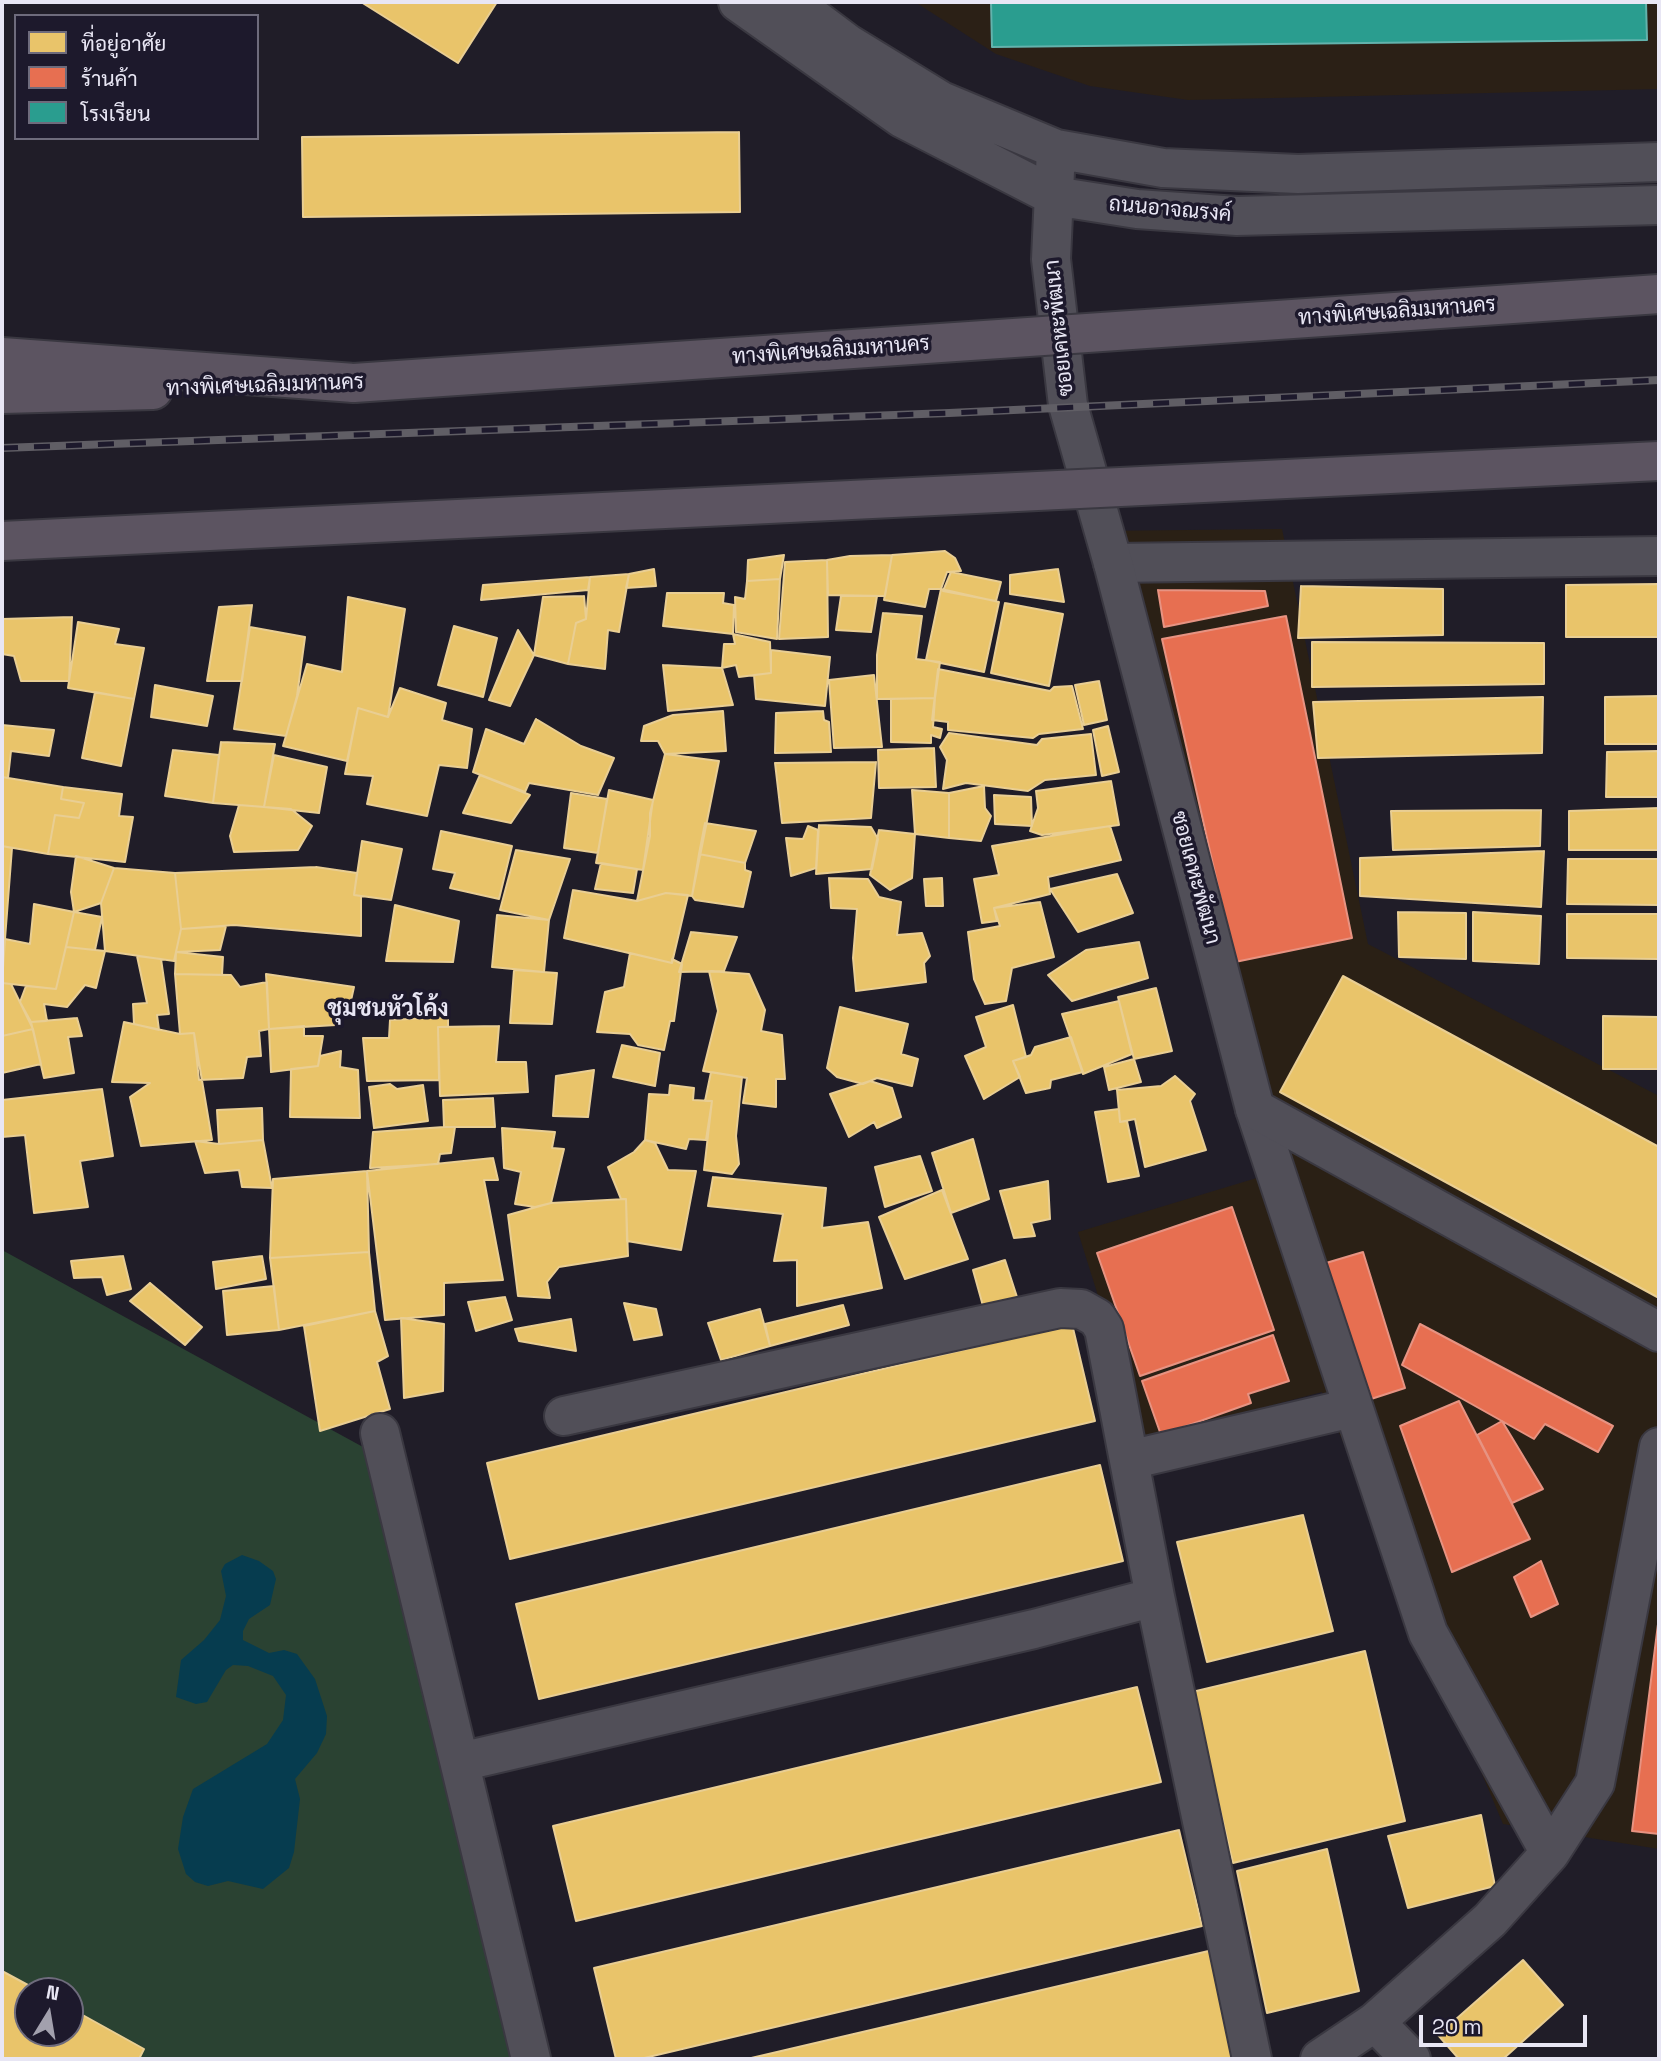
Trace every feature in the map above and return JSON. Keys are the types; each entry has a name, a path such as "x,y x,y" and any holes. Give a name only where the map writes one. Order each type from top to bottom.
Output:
{"highway":[{"name":"ทางพิเศษเฉลิมมหานคร","path":"2,394 354,383 1659,294"},
{"path":"2,357 354,383"},
{"path":"2,541 1659,461"}],"street":[{"name":"ถนนอาจณรงค์","path":"738,2 902,118 1054,196 1137,209 1237,216 1659,205"},
{"name":"ถนนอาจณรงค์","path":"792,2 848,44 941,101 1056,149 1163,168 1298,174 1659,162"},
{"name":"ซอยเคหะพัฒนา","path":"1056,149 1052,259 1068,405 1113,563 1255,1108 1428,1633 1550,1853"},
{"path":"1113,563 1659,556"},
{"path":"1255,1108 1659,1332"},
{"path":"564,1416 1060,1308 1074,1307 1097,1318 1104,1329 1155,1597 1252,2059"},
{"path":"1129,1460 1352,1408"},
{"path":"380,1433 531,2059"},
{"path":"1320,2059 1375,2022 1490,1920 1550,1853 1595,1783 1659,1447"},
{"path":"460,1762 1020,1632 1155,1597"},
{"path":"1375,2022 1411,2059"}],"shaded area":[{"path":"915,2 1659,2 1659,89 1188,100 1090,86 996,54"},
{"path":"1282,529 1368,944 1659,1096 1659,1849 1503,1824 1322,1392 1143,1439 1078,1232 1260,1177 1092,531"}],"green space":[{"path":"2,1250 363,1447 511,2059 2,2059"}],"water":[{"path":"242,1555 259,1561 273,1571 276,1579 270,1605 249,1619 243,1631 243,1640 269,1653 284,1650 297,1654 315,1679 327,1716 326,1734 317,1753 295,1779 300,1799 294,1852 289,1868 263,1889 228,1881 208,1886 195,1882 186,1874 178,1849 183,1817 193,1789 267,1744 283,1720 286,1695 273,1676 248,1666 233,1665 226,1670 207,1702 196,1704 176,1697 181,1660 204,1640 220,1620 226,1596 221,1571 225,1564"}],"building: ที่อยู่อาศัย":[{"path":"361,2 497,2 458,63"},
{"path":"739,132 740,212 303,217 302,137"},
{"path":"945,551 955,558 961,571 947,572 941,589 929,589 925,607 884,600 892,555"},
{"path":"784,555 780,579 747,581 748,560"},
{"path":"892,555 885,596 828,595 827,560 850,556"},
{"path":"827,560 828,637 779,639 785,562"},
{"path":"654,569 656,586 626,588 629,574"},
{"path":"1058,569 1064,602 1010,594 1010,575"},
{"path":"951,572 1001,582 996,601 943,591"},
{"path":"629,574 619,632 608,630 605,669 568,664 576,623 586,619 590,577"},
{"path":"590,577 588,590 481,600 483,585"},
{"path":"780,579 777,639 736,632 735,597 745,599 747,581"},
{"path":"1659,584 1659,637 1566,637 1566,585"},
{"path":"1301,586 1443,589 1443,635 1298,638"},
{"path":"941,589 999,602 984,672 926,660"},
{"path":"667,593 724,593 723,603 734,605 733,634 663,626"},
{"path":"584,596 586,619 576,623 568,664 534,655 543,597"},
{"path":"841,596 877,596 871,632 836,630"},
{"path":"348,597 405,609 388,717 358,708 347,761 283,746 307,664 342,672"},
{"path":"1005,603 1063,614 1049,686 991,673"},
{"path":"252,605 242,681 207,681 219,607"},
{"path":"883,613 922,616 916,659 940,662 935,698 877,699 877,655"},
{"path":"72,617 69,681 21,681 14,656 2,654 2,619"},
{"path":"78,622 119,629 115,644 144,648 134,699 68,688"},
{"path":"454,626 497,638 483,697 438,685"},
{"path":"250,627 305,637 297,696 286,736 234,729"},
{"path":"518,630 534,655 510,706 489,700"},
{"path":"733,634 770,642 771,673 739,677 736,665 722,668 724,644 735,644"},
{"path":"1312,642 1544,643 1544,684 1312,687"},
{"path":"771,650 830,657 825,706 756,699 754,675 771,673"},
{"path":"663,665 722,668 733,705 668,711"},
{"path":"938,669 1050,691 1054,687 1072,686 1083,729 1039,734 1033,738 948,730 948,722 932,720"},
{"path":"874,675 882,747 834,748 829,680"},
{"path":"1099,681 1107,720 1084,725 1075,685"},
{"path":"155,685 213,696 207,726 151,717"},
{"path":"400,688 446,703 442,720 472,729 467,768 439,765 427,816 367,804 373,776 345,774 358,708 388,717"},
{"path":"95,692 134,699 121,766 82,758"},
{"path":"1659,696 1659,744 1605,744 1605,697"},
{"path":"1543,697 1542,753 1318,758 1313,702"},
{"path":"935,698 933,727 942,729 940,738 931,735 931,743 891,742 891,699"},
{"path":"723,711 726,751 665,754 658,741 641,741 644,726 673,715"},
{"path":"823,711 824,720 829,722 831,752 775,753 776,713"},
{"path":"536,719 581,746 614,758 598,795 529,783 525,792 473,772 486,729 524,744"},
{"path":"2,725 54,730 49,756 11,751 8,778 2,777"},
{"path":"1108,726 1119,772 1102,776 1093,730"},
{"path":"949,733 1037,745 1042,739 1091,734 1096,775 1045,780 1028,791 966,783 943,789 947,760 940,747"},
{"path":"221,742 275,744 264,807 213,803"},
{"path":"934,748 936,787 879,788 878,750"},
{"path":"173,750 219,755 213,803 165,796"},
{"path":"1659,751 1659,797 1606,797 1607,752"},
{"path":"665,754 719,761 692,896 666,893 637,901 650,836 650,813"},
{"path":"274,755 327,767 319,813 264,807"},
{"path":"876,762 871,818 782,823 775,763"},
{"path":"480,775 530,795 511,823 463,813"},
{"path":"2,777 63,787 61,799 84,803 79,818 55,815 48,854 2,846"},
{"path":"1111,781 1119,825 1042,835 1030,831 1038,808 1036,791"},
{"path":"984,786 985,808 991,816 981,841 949,838 949,793"},
{"path":"63,787 122,794 119,816 133,817 125,862 48,854 55,815 79,818 84,803 61,799"},
{"path":"609,790 653,800 643,870 596,863"},
{"path":"912,790 949,793 949,838 915,834"},
{"path":"571,793 607,799 598,853 564,848"},
{"path":"994,795 1031,797 1032,826 995,824"},
{"path":"239,805 291,809 312,826 298,850 234,852 230,836"},
{"path":"1659,808 1659,850 1569,850 1569,811"},
{"path":"1541,810 1540,846 1393,850 1391,811"},
{"path":"705,823 756,831 745,863 699,854"},
{"path":"819,825 871,827 878,839 872,869 816,874"},
{"path":"808,826 818,830 816,868 791,876 786,838 803,839"},
{"path":"1110,826 1121,860 1048,877 1050,894 994,908 997,921 982,923 974,879 999,875 992,846"},
{"path":"879,830 915,834 912,878 890,890 870,875"},
{"path":"441,831 512,846 499,899 450,888 455,873 433,869"},
{"path":"362,841 402,849 391,900 354,895"},
{"path":"2,846 12,848 5,939 2,939"},
{"path":"516,850 570,859 549,920 500,910"},
{"path":"1544,851 1541,907 1360,896 1360,858"},
{"path":"699,854 745,863 745,870 751,872 743,907 695,900 692,896"},
{"path":"76,856 114,868 101,903 74,912 71,892"},
{"path":"1568,859 1659,859 1659,905 1567,904"},
{"path":"601,863 637,869 633,893 595,889"},
{"path":"316,867 357,873 354,895 361,896 361,936 234,925 181,929 175,873"},
{"path":"114,868 175,873 181,929 174,961 105,951 101,903"},
{"path":"1117,874 1133,913 1078,932 1050,889"},
{"path":"829,878 868,879 879,897 901,902 897,935 922,933 930,956 924,963 926,982 856,991 853,958 857,909 831,908"},
{"path":"942,878 943,906 926,906 924,879"},
{"path":"573,890 637,901 666,893 688,895 672,963 564,938"},
{"path":"1040,902 1054,957 1012,968 1006,1001 985,1004 974,979 968,932 1000,926 994,908"},
{"path":"34,904 74,912 56,989 2,983 5,939 30,944"},
{"path":"395,905 459,921 453,962 386,961"},
{"path":"74,912 102,917 95,950 66,947"},
{"path":"1398,912 1466,913 1466,959 1399,957"},
{"path":"1473,912 1541,916 1539,964 1473,961"},
{"path":"1567,914 1659,914 1659,959 1567,958"},
{"path":"497,915 549,920 544,972 492,967"},
{"path":"226,926 220,950 176,952 181,929"},
{"path":"691,932 737,937 724,971 679,972"},
{"path":"1139,942 1148,978 1072,1001 1048,975 1086,950"},
{"path":"66,947 105,951 96,988 85,985 67,1007 44,1004 47,1021 31,1022 20,1002 26,986 56,989"},
{"path":"176,952 223,957 222,975 175,974"},
{"path":"630,953 672,963 672,959 682,964 674,1021 670,1021 664,1050 638,1045 630,1034 597,1032 605,992 624,987"},
{"path":"137,956 161,959 169,1014 157,1015 159,1030 134,1024 133,1004 147,1003"},
{"path":"514,970 557,973 552,1024 510,1023"},
{"path":"709,971 749,974 765,1010 761,1031 782,1035 785,1079 776,1079 776,1107 743,1103 747,1078 703,1071 718,1011"},
{"path":"175,974 231,975 240,987 267,982 269,1029 259,1031 261,1056 247,1057 243,1078 199,1080 194,1033 180,1034"},
{"path":"266,974 354,987 348,1014 337,1014 336,1025 269,1029"},
{"path":"1343,976 1659,1147 1659,1298 1280,1092"},
{"path":"2,983 11,984 33,1029 2,1036"},
{"path":"1156,988 1172,1051 1134,1059 1118,997"},
{"path":"1119,1001 1132,1054 1083,1074 1062,1014"},
{"path":"1013,1005 1026,1057 1013,1061 1020,1077 984,1099 965,1056 986,1047 976,1017"},
{"path":"840,1007 908,1024 901,1054 918,1059 912,1086 877,1078 863,1084 837,1077 827,1068"},
{"path":"1603,1016 1659,1017 1659,1069 1603,1069"},
{"path":"448,1017 448,1027 438,1027 439,1080 367,1081 363,1038 389,1038 390,1020"},
{"path":"77,1018 82,1036 68,1037 74,1073 44,1078 31,1022"},
{"path":"124,1022 180,1034 194,1033 212,1140 141,1146 130,1097 150,1083 112,1082"},
{"path":"304,1026 304,1036 323,1036 318,1066 271,1072 269,1029"},
{"path":"499,1026 496,1062 526,1062 528,1092 440,1096 438,1027"},
{"path":"33,1029 41,1064 2,1073 2,1036"},
{"path":"1071,1037 1083,1072 1051,1080 1050,1088 1026,1093 1013,1061 1031,1055 1035,1047"},
{"path":"622,1045 660,1053 655,1086 613,1077"},
{"path":"341,1051 340,1067 358,1070 360,1118 290,1117 291,1069 318,1066 320,1056"},
{"path":"1134,1059 1141,1082 1109,1090 1104,1067"},
{"path":"594,1070 588,1117 553,1116 556,1076"},
{"path":"711,1072 742,1077 736,1136 739,1164 732,1174 704,1170 712,1101 705,1101"},
{"path":"1175,1076 1195,1094 1190,1101 1206,1150 1145,1167 1135,1119 1120,1122 1117,1090 1161,1086"},
{"path":"870,1081 892,1088 901,1117 877,1128 874,1122 849,1137 830,1094"},
{"path":"390,1084 397,1089 423,1085 428,1121 374,1128 369,1087"},
{"path":"670,1085 694,1088 693,1100 712,1101 706,1140 689,1139 686,1149 645,1140 649,1094 669,1095"},
{"path":"102,1089 113,1156 80,1161 88,1207 34,1213 25,1135 2,1137 2,1100"},
{"path":"493,1098 495,1127 444,1127 443,1100"},
{"path":"262,1108 263,1140 219,1144 217,1110"},
{"path":"1119,1109 1120,1122 1127,1121 1139,1176 1108,1182 1095,1112"},
{"path":"455,1127 451,1153 440,1154 438,1164 370,1168 373,1132"},
{"path":"502,1128 555,1132 552,1148 564,1149 551,1203 535,1207 515,1204 521,1172 504,1168"},
{"path":"973,1139 989,1199 951,1213 932,1153"},
{"path":"263,1140 272,1188 242,1187 239,1170 205,1173 195,1141 219,1144"},
{"path":"645,1140 655,1143 668,1170 696,1171 681,1250 627,1241 626,1199 621,1199 608,1167 634,1152"},
{"path":"920,1156 932,1191 885,1207 875,1167"},
{"path":"493,1158 498,1180 484,1180 503,1280 444,1283 444,1315 385,1320 367,1171"},
{"path":"367,1171 369,1252 270,1258 273,1179"},
{"path":"713,1177 826,1188 822,1228 868,1222 882,1288 797,1306 797,1260 774,1261 783,1214 708,1206"},
{"path":"1048,1181 1050,1219 1031,1223 1035,1236 1014,1238 1000,1191"},
{"path":"942,1190 968,1259 905,1279 879,1217"},
{"path":"626,1199 628,1256 559,1267 547,1282 550,1298 518,1296 508,1215 551,1203"},
{"path":"369,1252 375,1311 279,1330 270,1258"},
{"path":"123,1256 131,1289 107,1295 102,1277 74,1278 71,1261"},
{"path":"262,1256 266,1279 216,1289 213,1262"},
{"path":"1005,1260 1017,1297 983,1306 973,1270"},
{"path":"150,1283 202,1327 185,1345 130,1301"},
{"path":"274,1286 279,1330 227,1335 223,1291"},
{"path":"505,1297 512,1320 476,1331 468,1302"},
{"path":"624,1303 656,1309 662,1335 634,1340"},
{"path":"843,1305 849,1325 770,1346 765,1324"},
{"path":"760,1309 770,1346 721,1360 708,1323"},
{"path":"375,1311 388,1356 377,1362 390,1409 320,1431 304,1326"},
{"path":"401,1318 444,1324 443,1391 404,1398"},
{"path":"571,1319 576,1351 519,1341 515,1329"},
{"path":"1072,1324 1095,1421 510,1559 487,1463"},
{"path":"1100,1465 1123,1561 539,1699 516,1604"},
{"path":"1303,1515 1333,1631 1207,1662 1177,1542"},
{"path":"1365,1651 1405,1821 1233,1863 1192,1692"},
{"path":"1137,1687 1161,1782 576,1921 553,1826"},
{"path":"1481,1815 1495,1886 1408,1908 1388,1836"},
{"path":"1179,1830 1202,1926 640,2059 616,2059 594,1968"},
{"path":"1327,1849 1359,1991 1267,2013 1237,1871"},
{"path":"1217,1949 1236,2059 747,2059"},
{"path":"1523,1960 1563,2005 1503,2059 1459,2059 1438,2035"},
{"path":"2,1971 14,1977 14,2047 84,2047 84,2016 144,2049 139,2059 2,2059"}],"building: ร้านค้า":[{"path":"1158,590 1265,591 1268,606 1164,627"},
{"path":"1286,616 1352,938 1235,962 1162,639"},
{"path":"1232,1207 1274,1330 1140,1376 1097,1253"},
{"path":"1363,1252 1405,1388 1368,1400 1326,1263"},
{"path":"1420,1324 1613,1426 1598,1452 1545,1424 1534,1439 1402,1365"},
{"path":"1273,1335 1289,1381 1248,1394 1251,1403 1161,1435 1142,1381"},
{"path":"1459,1401 1530,1539 1452,1572 1400,1426"},
{"path":"1502,1421 1543,1489 1512,1503 1477,1435"},
{"path":"1541,1561 1558,1604 1531,1617 1514,1577"},
{"path":"1659,1616 1659,1834 1632,1831"}],"building: โรงเรียน":[{"path":"991,2 1646,2 1647,40 992,47"}],"railway":[{"path":"2,448 949,413 1659,380"}],"district":[{"name":"ชุมชนหัวโค้ง","path":"388,1010"}]}
